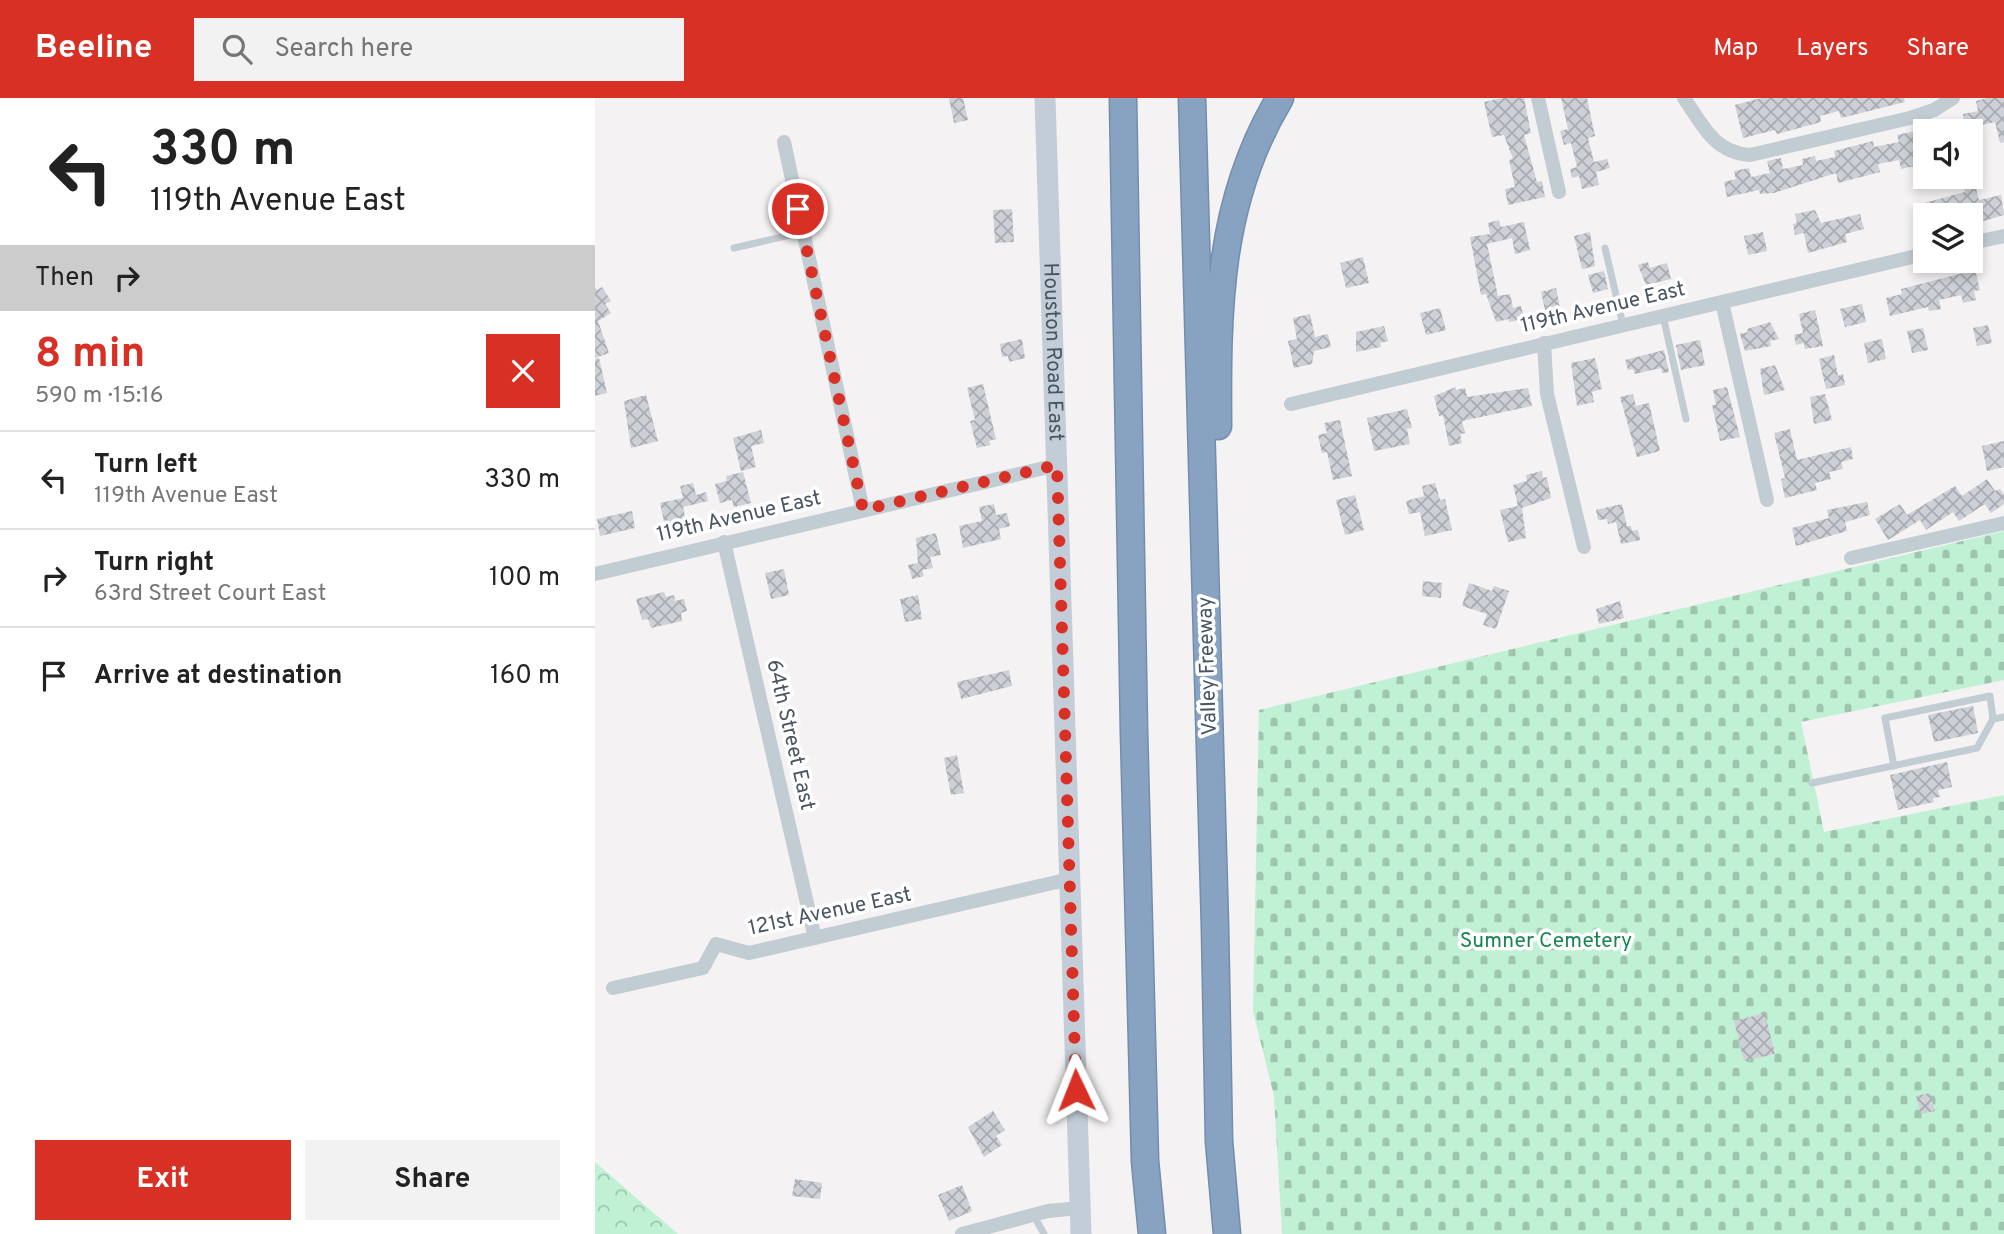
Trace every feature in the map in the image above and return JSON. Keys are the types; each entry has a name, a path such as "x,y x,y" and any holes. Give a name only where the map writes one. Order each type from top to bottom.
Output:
{"highway":[{"path":"1104,98 1112,297 1131,545"},
{"path":"1123,98 1145,1161 1151,1234"},
{"name":"Valley Freeway","path":"1192,98 1210,707 1216,1051 1227,1234"},
{"path":"1210,707 1216,626 1219,366 1226,243 1238,190 1250,155 1280,98"}],"street":[{"name":"Houston Road East","path":"1045,98 1081,1234"},
{"path":"1538,98 1559,192"},
{"path":"1684,98 1716,142 1732,153 1750,155 1910,118 1934,110 1953,98"},
{"path":"784,142 863,510"},
{"path":"1983,240 2004,236"},
{"name":"119th Avenue East","path":"1291,404 1913,257"},
{"path":"1722,302 1767,500"},
{"path":"1544,343 1547,394 1584,547"},
{"name":"119th Avenue East","path":"595,573 1057,465"},
{"path":"1850,558 2004,523"},
{"name":"64th Street East","path":"723,542 815,938"},
{"name":"121st Avenue East","path":"613,988 703,968 716,943 749,953 1070,879"},
{"path":"962,1234 983,1231 1034,1215 1080,1208"}],"lane":[{"path":"734,248 803,232"},
{"path":"1605,248 1623,325"},
{"path":"1663,315 1686,419"},
{"path":"1812,783 1894,766 1977,748 1993,719 1990,695 1885,719 1894,766"},
{"path":"1993,719 2004,718"},
{"path":"1034,1215 1044,1234"}],"green space":[{"name":"Sumner Cemetery","path":"2004,531 2004,680 1801,722 1824,832 2004,795 2004,1234 1282,1234 1274,1096 1253,1011 1259,710"},
{"path":"595,1162 678,1234 595,1234"}],"building":[{"path":"949,98 963,98 968,120 954,123"},
{"path":"1502,98 1524,98 1531,133 1524,135 1537,182 1542,181 1545,197 1508,205 1505,189 1515,187 1509,160 1513,159 1504,135 1492,137 1484,102"},
{"path":"1561,98 1587,98 1595,136 1588,138 1594,162 1607,159 1610,168 1596,172 1599,185 1582,189 1579,176 1572,178 1570,169 1577,167 1571,143 1564,145 1560,131 1568,129"},
{"path":"1761,98 1904,98 1905,102 1841,118 1839,111 1820,116 1821,122 1777,134 1775,130 1743,138 1735,105"},
{"path":"2004,98 2004,142 2000,143 1995,122 1983,125 1983,119 1964,119 1963,114 1978,111 1976,101"},
{"path":"1913,132 1913,166 1901,169 1899,160 1878,164 1880,172 1838,183 1836,173 1774,193 1760,194 1759,190 1727,197 1724,182 1736,179 1734,171 1749,168 1751,177 1770,173 1767,161 1781,158 1783,169 1803,165 1802,159 1815,156 1816,161 1835,157 1834,151 1873,141 1874,147 1899,142 1897,135"},
{"path":"1964,189 1976,189 1979,200 2001,195 2004,215 1983,221 1983,203 1924,203 1965,192"},
{"path":"1012,209 1014,242 995,243 993,210"},
{"path":"1815,210 1821,223 1860,214 1864,229 1845,234 1847,242 1808,253 1804,233 1795,235 1793,224 1797,223 1795,214"},
{"path":"1499,220 1501,227 1524,222 1530,250 1515,254 1512,238 1487,244 1498,296 1510,294 1513,308 1521,306 1524,319 1509,322 1509,319 1496,322 1486,294 1481,295 1470,237 1490,234 1488,223"},
{"path":"1590,232 1595,266 1582,269 1574,236"},
{"path":"1763,232 1767,251 1748,255 1744,236"},
{"path":"1363,257 1369,283 1346,288 1340,263"},
{"path":"1648,262 1650,268 1667,263 1671,279 1646,285 1638,265"},
{"path":"1604,271 1608,289 1593,293 1588,275"},
{"path":"1963,273 1976,273 1980,290 1974,291 1976,300 1963,303 1961,295 1939,300 1941,309 1929,311 1928,307 1890,316 1886,298 1902,294 1901,289"},
{"path":"595,287 597,290 602,287 611,301 605,304 611,313 598,321 609,353 595,358"},
{"path":"1556,288 1560,307 1545,310 1541,292"},
{"path":"1862,304 1866,322 1845,327 1840,309"},
{"path":"1440,308 1446,330 1426,335 1420,313"},
{"path":"1815,310 1823,346 1805,349 1804,343 1796,345 1794,335 1803,333 1799,314"},
{"path":"1310,314 1315,337 1328,334 1331,347 1314,351 1312,364 1294,368 1288,341 1297,339 1293,318"},
{"path":"1770,322 1779,339 1770,341 1771,346 1745,351 1740,334"},
{"path":"1988,325 1992,343 1977,346 1973,328"},
{"path":"1384,326 1388,341 1380,343 1381,347 1356,352 1356,332"},
{"path":"1923,328 1928,350 1912,353 1907,331"},
{"path":"1022,339 1025,358 1009,362 1008,356 1002,357 1000,344"},
{"path":"1882,339 1886,359 1868,363 1864,343"},
{"path":"1700,340 1705,365 1681,370 1676,345"},
{"path":"1664,350 1669,372 1662,373 1661,368 1635,374 1633,369 1628,370 1625,360"},
{"path":"1834,355 1838,376 1843,374 1845,385 1826,389 1819,359"},
{"path":"599,358 607,393 595,396 595,359"},
{"path":"1595,358 1602,389 1592,392 1594,402 1577,406 1571,363"},
{"path":"1775,365 1785,390 1764,395 1760,369"},
{"path":"983,384 996,439 989,441 990,445 977,448 970,421 975,420 967,388"},
{"path":"1456,387 1456,390 1465,388 1467,397 1528,388 1532,406 1462,421 1465,433 1460,434 1462,443 1449,446 1443,415 1439,416 1434,396"},
{"path":"1727,387 1740,437 1720,441 1712,405 1716,405 1713,390"},
{"path":"1633,394 1636,406 1649,403 1660,451 1637,457 1620,397"},
{"path":"1825,394 1832,420 1814,424 1810,397"},
{"path":"646,395 658,441 631,448 624,401"},
{"path":"1407,409 1412,428 1407,429 1410,444 1374,451 1367,418"},
{"path":"1340,420 1352,476 1333,480 1327,452 1322,453 1318,435 1327,433 1324,423"},
{"path":"1790,429 1797,460 1851,447 1853,459 1841,462 1843,469 1829,472 1831,479 1815,483 1817,490 1785,498 1781,479 1785,478 1774,433"},
{"path":"761,430 764,443 751,446 756,467 741,471 733,438"},
{"path":"2004,441 2004,467 1987,471 1982,446"},
{"path":"1542,471 1543,478 1547,477 1551,498 1522,508 1526,538 1508,542 1500,510 1518,506 1513,485 1527,481 1526,475"},
{"path":"743,472 751,503 734,507 732,500 720,503 715,484 727,481 726,476"},
{"path":"1987,479 1995,491 2000,489 2004,495 2004,504 1991,513 1985,504 1959,521 1953,512 1926,530 1920,520 1888,540 1875,519 1900,504 1907,515 1955,486 1962,496"},
{"path":"693,483 696,495 706,492 708,501 683,507 686,521 665,526 660,503 683,498 680,486"},
{"path":"1435,483 1440,500 1445,499 1452,530 1425,536 1420,512 1409,514 1406,501 1424,496 1422,486"},
{"path":"1355,495 1364,530 1345,535 1336,500"},
{"path":"1867,502 1870,515 1845,522 1847,531 1796,546 1792,528 1829,518 1827,510"},
{"path":"994,504 996,515 1007,513 1010,526 999,529 1001,539 963,548 959,526 982,521 979,507"},
{"path":"1622,504 1627,526 1631,526 1632,531 1638,530 1640,540 1621,544 1616,522 1608,524 1607,519 1598,520 1596,510"},
{"path":"632,511 635,528 600,536 597,519"},
{"path":"936,533 941,555 930,557 933,568 922,570 924,576 912,579 908,565 918,563 916,538"},
{"path":"784,569 789,595 771,599 765,573"},
{"path":"1423,581 1442,583 1441,598 1422,596"},
{"path":"1469,583 1492,591 1494,586 1509,591 1496,629 1483,625 1487,614 1462,606"},
{"path":"664,592 666,597 674,595 675,601 684,599 687,611 681,613 682,621 651,628 648,619 642,620 636,599"},
{"path":"918,595 922,619 905,622 900,599"},
{"path":"1620,601 1624,618 1599,624 1596,609"},
{"path":"1009,670 1012,686 961,699 957,682"},
{"path":"1973,706 1978,733 1934,742 1928,715"},
{"path":"957,755 964,793 951,795 944,758"},
{"path":"1947,762 1952,787 1938,790 1940,797 1933,798 1934,802 1898,810 1890,775"},
{"path":"1765,1013 1775,1054 1744,1061 1734,1021"},
{"path":"1930,1093 1935,1111 1921,1114 1916,1096"},
{"path":"993,1111 1005,1130 996,1136 1002,1145 984,1157 968,1127"},
{"path":"795,1179 822,1183 820,1199 792,1196"},
{"path":"962,1185 972,1211 949,1221 938,1195"}],"route":[{"path":"798,209 863,510 1057,465 1076,1090"}]}
